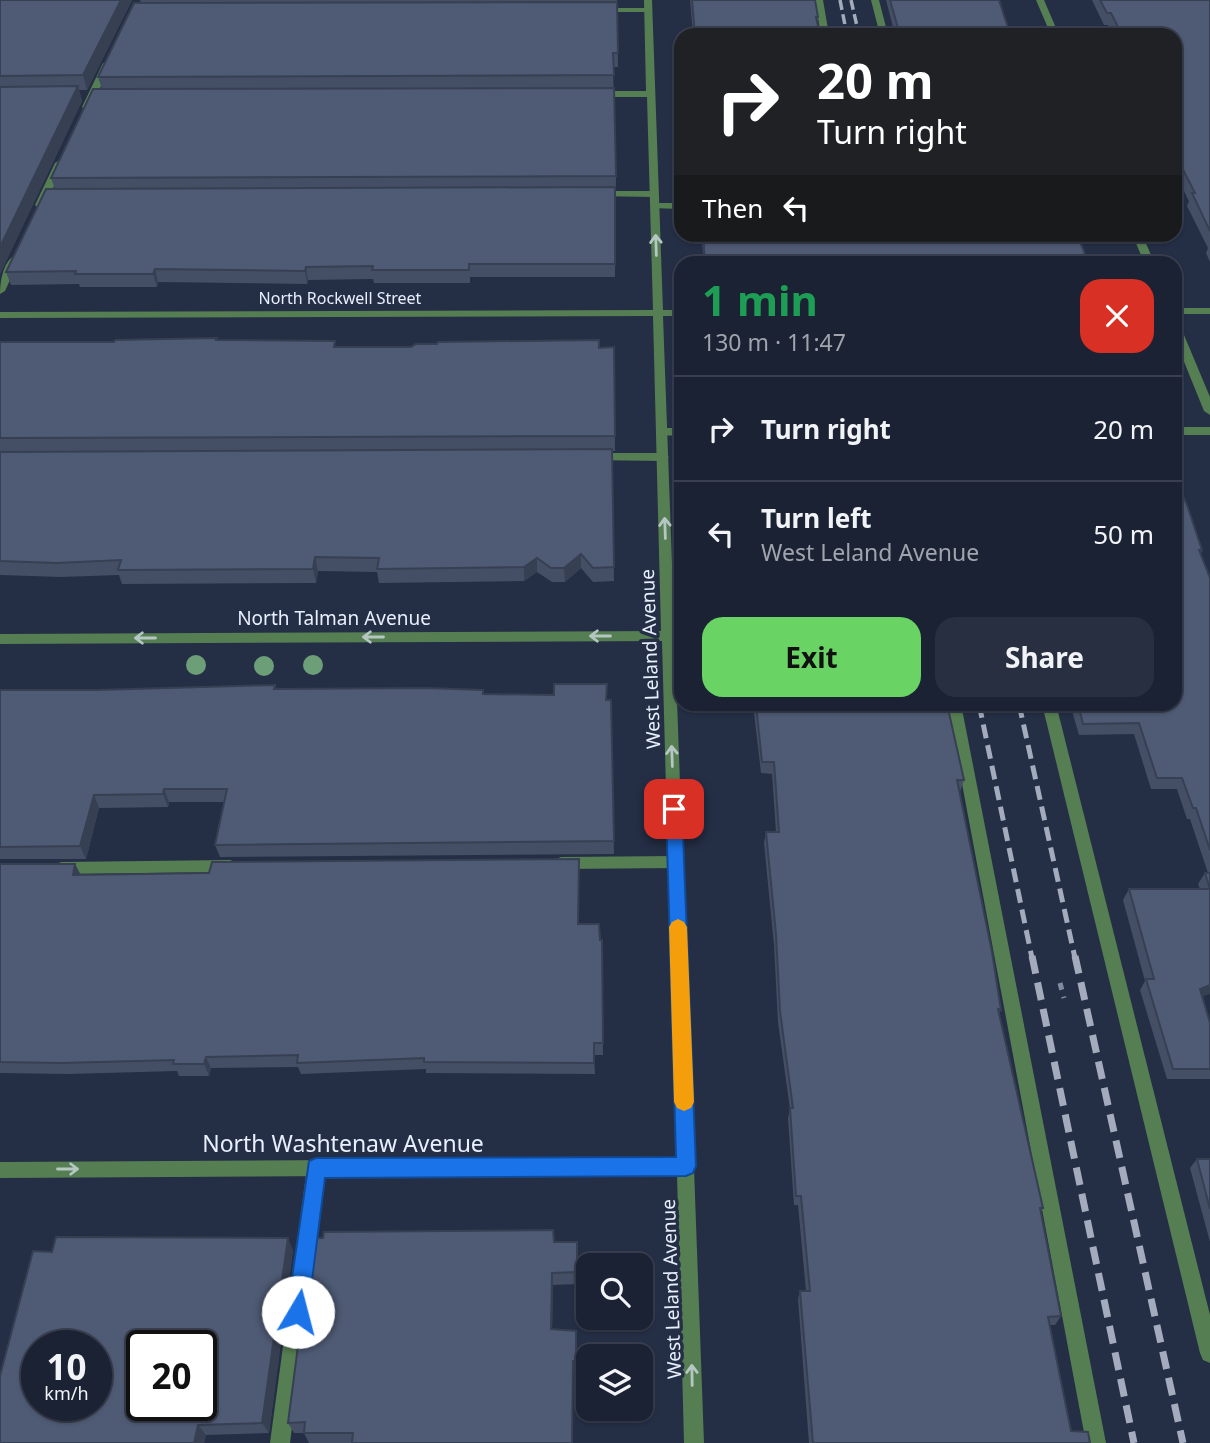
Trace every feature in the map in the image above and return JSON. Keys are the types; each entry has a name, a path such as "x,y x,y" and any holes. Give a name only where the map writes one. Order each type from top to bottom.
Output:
{"street":[{"path":"819,0 824,28"},
{"path":"876,0 882,28"},
{"path":"1040,0 1052,28"},
{"path":"591,10 648,5"},
{"name":"West Leland Avenue","path":"648,5 694,1443"},
{"path":"85,111 110,57"},
{"path":"590,94 651,93"},
{"path":"79,96 106,96"},
{"path":"33,220 67,148"},
{"path":"589,194 654,194"},
{"path":"45,196 58,196"},
{"path":"654,206 674,206"},
{"path":"0,291 22,243"},
{"path":"1182,311 1210,311"},
{"name":"North Rockwell Street","path":"0,315 674,313"},
{"path":"1182,343 1210,411"},
{"path":"1182,430 1210,431"},
{"path":"662,432 674,432"},
{"path":"576,457 663,457"},
{"name":"North Talman Avenue","path":"0,639 668,635"},
{"path":"955,711 1096,1443"},
{"path":"1051,711 1210,1353"},
{"path":"548,863 676,862"},
{"path":"41,868 247,866"},
{"name":"North Washtenaw Avenue","path":"0,1170 686,1166"},
{"path":"281,1443 316,1168"}],"path":[{"path":"1060,982 1064,999"}],"building":[{"path":"0,0 121,0 83,75 0,76"},
{"path":"692,0 815,0 818,17 818,28 694,28"},
{"path":"890,0 999,0 1008,28 898,28"},
{"path":"1100,0 1210,0 1210,231 1182,168 1182,28 1118,28 1111,13 1107,13"},
{"path":"617,2 618,53 613,53 614,75 98,77 134,3"},
{"path":"78,86 0,247 0,87"},
{"path":"614,88 616,176 51,178 93,89"},
{"path":"615,187 615,264 469,264 469,270 372,270 373,266 306,267 305,271 155,269 153,274 6,272 46,189"},
{"path":"704,242 1080,242 1086,256 705,256"},
{"path":"217,338 216,340 335,341 334,347 411,347 438,342 599,340 599,348 614,347 615,436 0,438 0,342 114,342"},
{"path":"612,449 614,567 593,568 581,554 564,568 551,568 537,558 524,567 377,569 379,558 315,557 313,569 118,570 121,560 56,563 0,561 0,452"},
{"path":"1182,493 1210,578 1210,850 1196,808 1193,808 1182,778 1157,778 1139,723 1083,724 1080,711 1182,711"},
{"path":"554,684 607,684 606,700 611,700 614,841 215,845 227,789 164,789 163,794 94,795 80,846 0,847 0,690 275,685 274,689 426,688 483,690 483,694 554,695"},
{"path":"757,711 949,711 964,780 957,780 992,952 1001,1010 998,1009 1043,1208 1040,1208 1061,1316 1048,1317 1071,1431 1088,1432 1090,1443 813,1443 800,1291 810,1291 801,1196 796,1196 790,1108 793,1108 780,1011 766,832 779,832 774,762 762,762"},
{"path":"579,859 578,924 599,924 602,940 603,1043 594,1043 594,1063 424,1062 424,1058 297,1063 298,1055 206,1057 204,1064 173,1064 174,1060 0,1062 0,864 75,864 73,875 209,873 212,862"},
{"path":"1205,873 1210,873 1210,889"},
{"path":"1129,889 1210,889 1210,985 1200,989 1210,1023 1210,1069 1173,1069 1146,979 1154,979"},
{"path":"1197,1159 1210,1159 1210,1209"},
{"path":"553,1230 554,1242 577,1242 576,1272 552,1273 551,1329 576,1331 572,1443 352,1443 353,1433 304,1433 305,1422 288,1423 312,1238 323,1238 324,1232"},
{"path":"56,1237 288,1238 262,1423 198,1425 194,1443 0,1443 0,1376 33,1251 52,1252"}],"railway":[{"path":"840,0 846,28"},
{"path":"851,0 857,28"},
{"path":"980,711 1032,958"},
{"path":"1021,711 1075,958"},
{"path":"1032,956 1134,1443"},
{"path":"1075,956 1183,1443"}],"slow traffic":[{"path":"678,927 684,1102"}],"route":[{"path":"298,1312 316,1168 686,1166 674,809"}]}
